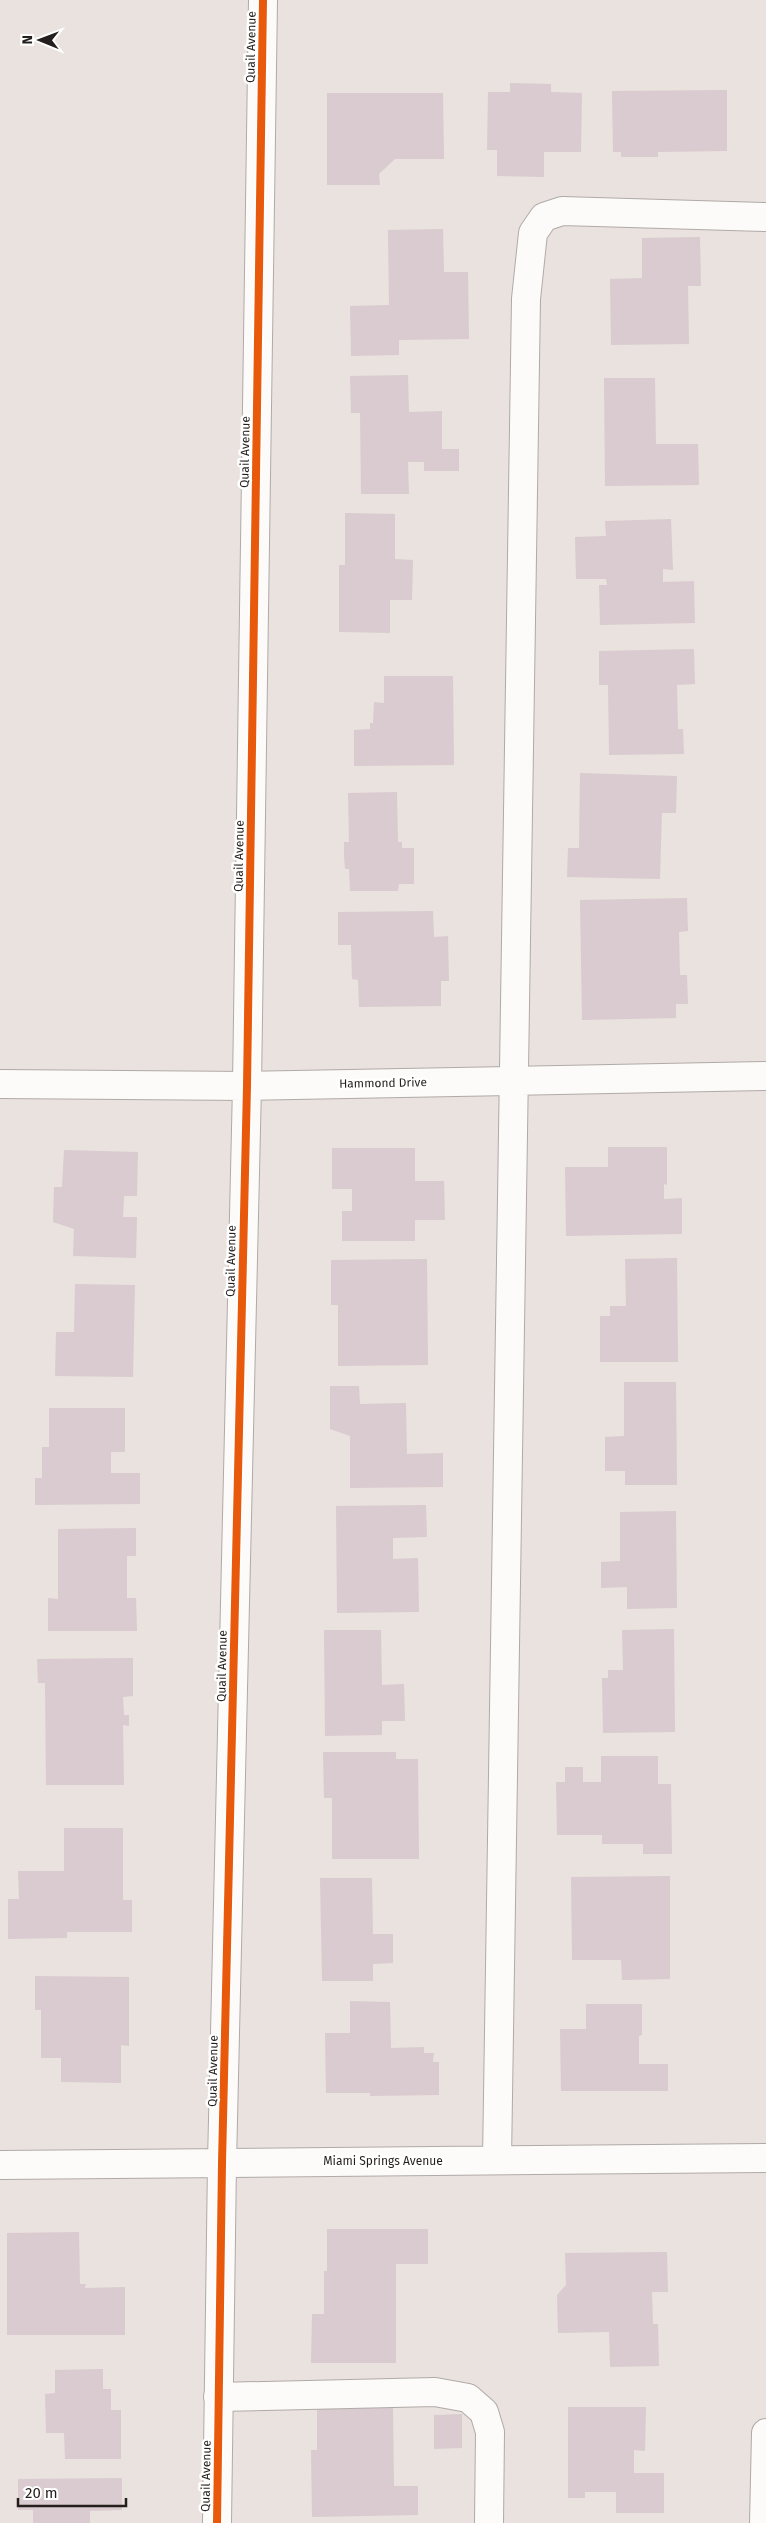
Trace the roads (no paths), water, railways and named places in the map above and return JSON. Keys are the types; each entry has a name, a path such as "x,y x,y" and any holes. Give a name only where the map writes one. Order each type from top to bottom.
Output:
{"street":[{"name":"Quail Avenue","path":"217,2523 222,2163 247,1086 263,0"},
{"path":"497,2160 512,1081 526,299 533,233 544,217 562,211 766,217"},
{"name":"Hammond Drive","path":"0,1084 247,1086 766,1076"},
{"name":"Miami Springs Avenue","path":"0,2165 766,2158"},
{"path":"218,2397 435,2392 468,2398 484,2412 490,2432 490,2523"},
{"path":"764,2523 766,2433"}]}
